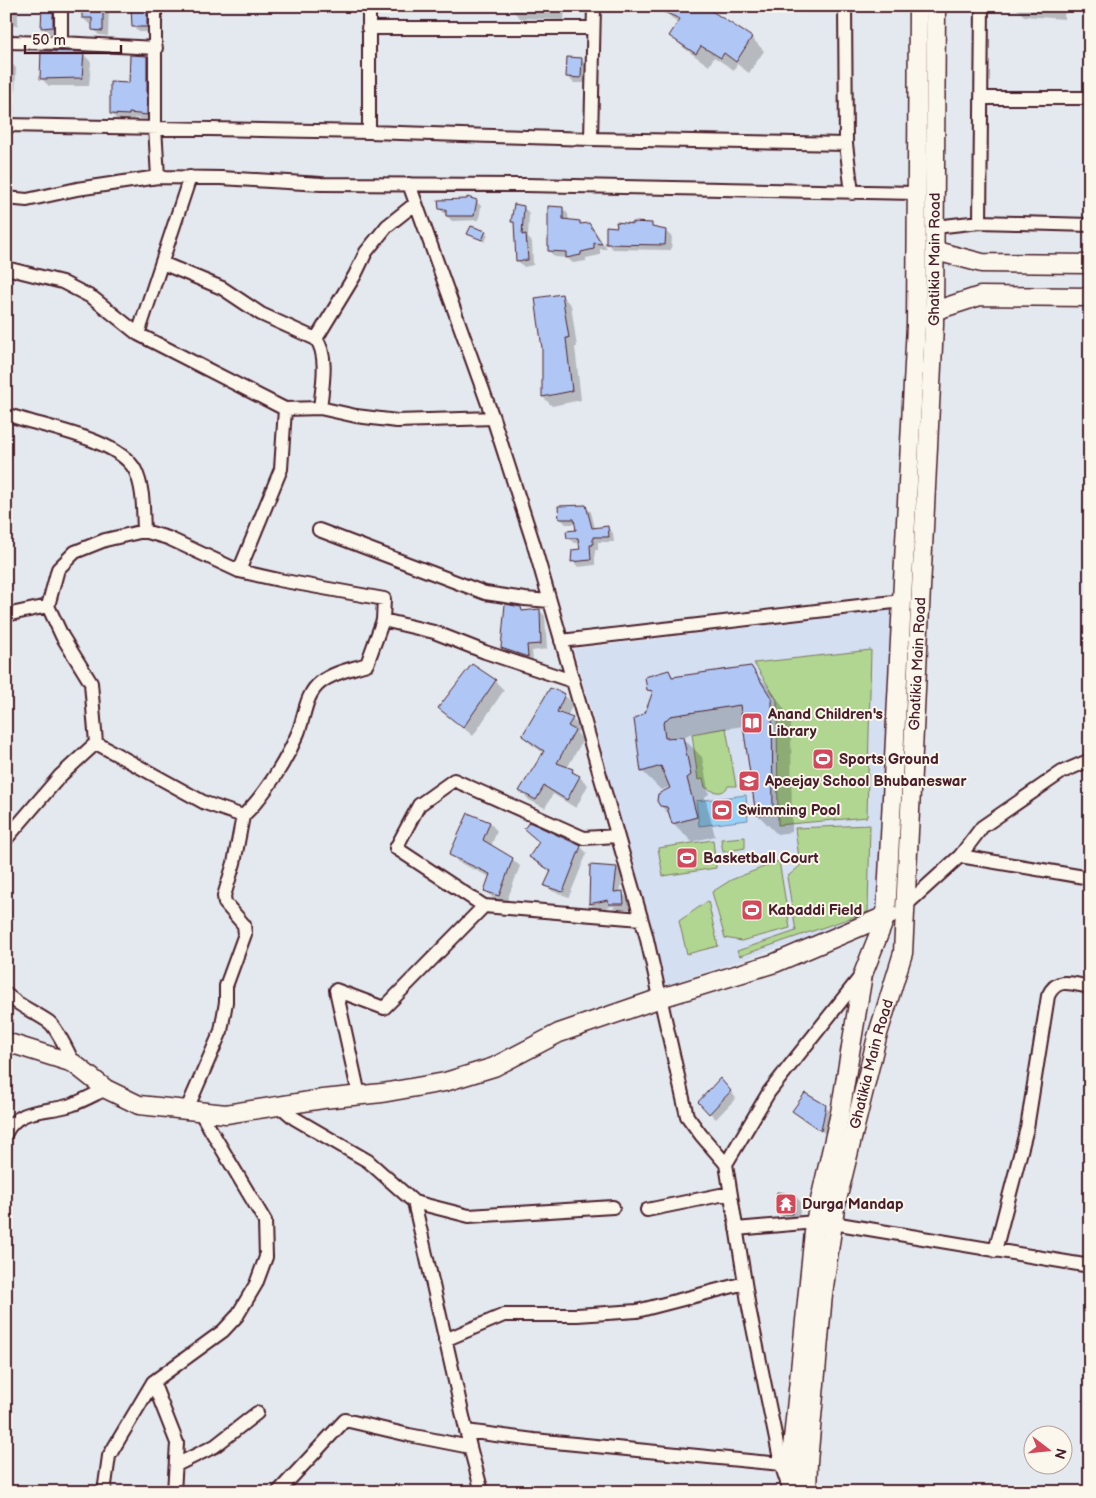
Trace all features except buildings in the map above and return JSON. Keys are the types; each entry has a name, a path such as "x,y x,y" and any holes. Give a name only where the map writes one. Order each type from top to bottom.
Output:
{"street":[{"path":"61,6 61,43"},
{"path":"155,6 158,177"},
{"path":"369,6 369,132"},
{"path":"591,139 594,6"},
{"path":"845,6 846,144 852,193"},
{"name":"Ghatikia Main Road","path":"791,1492 792,1449 815,1222 840,1114 863,974 886,916 916,325 918,6"},
{"name":"Ghatikia Main Road","path":"808,1492 808,1462 823,1294 833,1223 877,1037 903,953 934,311 936,250 936,6"},
{"path":"980,222 982,6"},
{"path":"368,28 593,28"},
{"path":"6,42 156,48"},
{"path":"917,56 936,55"},
{"path":"982,98 1090,98"},
{"path":"6,125 846,144"},
{"path":"6,198 27,200 77,189 158,177 320,184 526,185 916,193"},
{"path":"138,334 190,177"},
{"path":"409,184 493,418 533,542 641,920 688,1116 701,1135 726,1164 745,1284 781,1464 791,1492"},
{"path":"316,339 355,275 366,252 387,226 416,203"},
{"path":"935,227 980,222 1090,225"},
{"path":"936,250 982,263 1090,264"},
{"path":"162,263 222,288 261,314 316,339 321,345 323,362 320,408"},
{"path":"6,268 62,282 93,298 138,334 285,409 320,408 356,416 397,421 493,418"},
{"path":"934,311 980,296 1090,298"},
{"path":"239,571 281,469 285,409"},
{"path":"6,414 80,436 117,452 130,462 136,472 142,493 144,531"},
{"path":"910,433 929,434"},
{"path":"319,530 485,594 550,601"},
{"path":"96,743 92,683 62,636 48,606 58,569 75,552 105,540 144,531 168,538 239,571 384,599 383,620 367,664 333,675 320,682 309,695 298,733 282,764 257,803 243,816 234,862 224,896 225,903 244,925 245,934 226,986 226,1002 221,1031 193,1110"},
{"path":"561,641 902,601"},
{"path":"6,614 48,606"},
{"path":"383,620 434,632 485,652 572,681"},
{"path":"96,743 205,803 243,816"},
{"path":"6,839 60,776 96,743"},
{"path":"6,1042 73,1063 106,1089 139,1105 226,1114 323,1099 382,1093 445,1082 494,1067 559,1033 661,998 775,964 886,916 906,905 960,856 982,827 1062,772 1090,760"},
{"path":"617,836 584,838 454,780 419,805 396,848 484,906 641,920"},
{"path":"960,856 1090,878"},
{"path":"359,1095 336,990 384,1008 484,906"},
{"path":"726,1164 769,1092 863,974"},
{"path":"995,1251 1027,1128 1048,996 1056,984 1090,986"},
{"path":"6,994 29,1012 51,1023 73,1063"},
{"path":"6,1133 10,1124 26,1114 72,1104 106,1089"},
{"path":"280,1106 294,1118 368,1161 414,1202 469,1216 613,1207"},
{"path":"104,1492 109,1456 153,1382 223,1331 237,1316 256,1284 266,1257 265,1221 193,1110"},
{"path":"647,1210 730,1193"},
{"path":"414,1202 466,1431 482,1492"},
{"path":"736,1229 815,1222 833,1223 1090,1266"},
{"path":"445,1340 504,1316 578,1315 637,1311 745,1284"},
{"path":"153,1382 177,1443 174,1492"},
{"path":"176,1465 215,1446 257,1413"},
{"path":"278,1492 345,1420 470,1447"},
{"path":"466,1431 534,1440 781,1464"}],"shaded area":[{"name":"Apeejay School Bhubaneswar","path":"896,609 881,914 666,985 574,649"}],"green space":[{"name":"Sports Ground","path":"871,650 867,817 778,825 777,700 754,663"},
{"path":"726,728 736,786 728,786 723,791 718,792 705,787 703,779 698,780 692,734"},
{"path":"870,825 868,912 740,956 737,951 796,931 787,877 800,866 795,828"},
{"path":"745,837 745,848 723,852 721,839"},
{"name":"Basketball Court","path":"713,840 716,868 663,876 658,848"},
{"name":"Kabaddi Field","path":"779,861 790,928 741,941 725,938 712,892 731,880"},
{"path":"708,901 718,946 687,954 679,921"}],"water":[{"name":"Swimming Pool","path":"746,795 748,820 699,826 696,801"}],"place":[{"name":"Anand Children's Library","path":"752,723"},
{"name":"Sports Ground","path":"823,759"},
{"name":"Apeejay School Bhubaneswar","path":"749,781"},
{"name":"Swimming Pool","path":"722,810"},
{"name":"Basketball Court","path":"687,858"},
{"name":"Kabaddi Field","path":"752,910"},
{"name":"Durga Mandap","path":"786,1204"}]}
